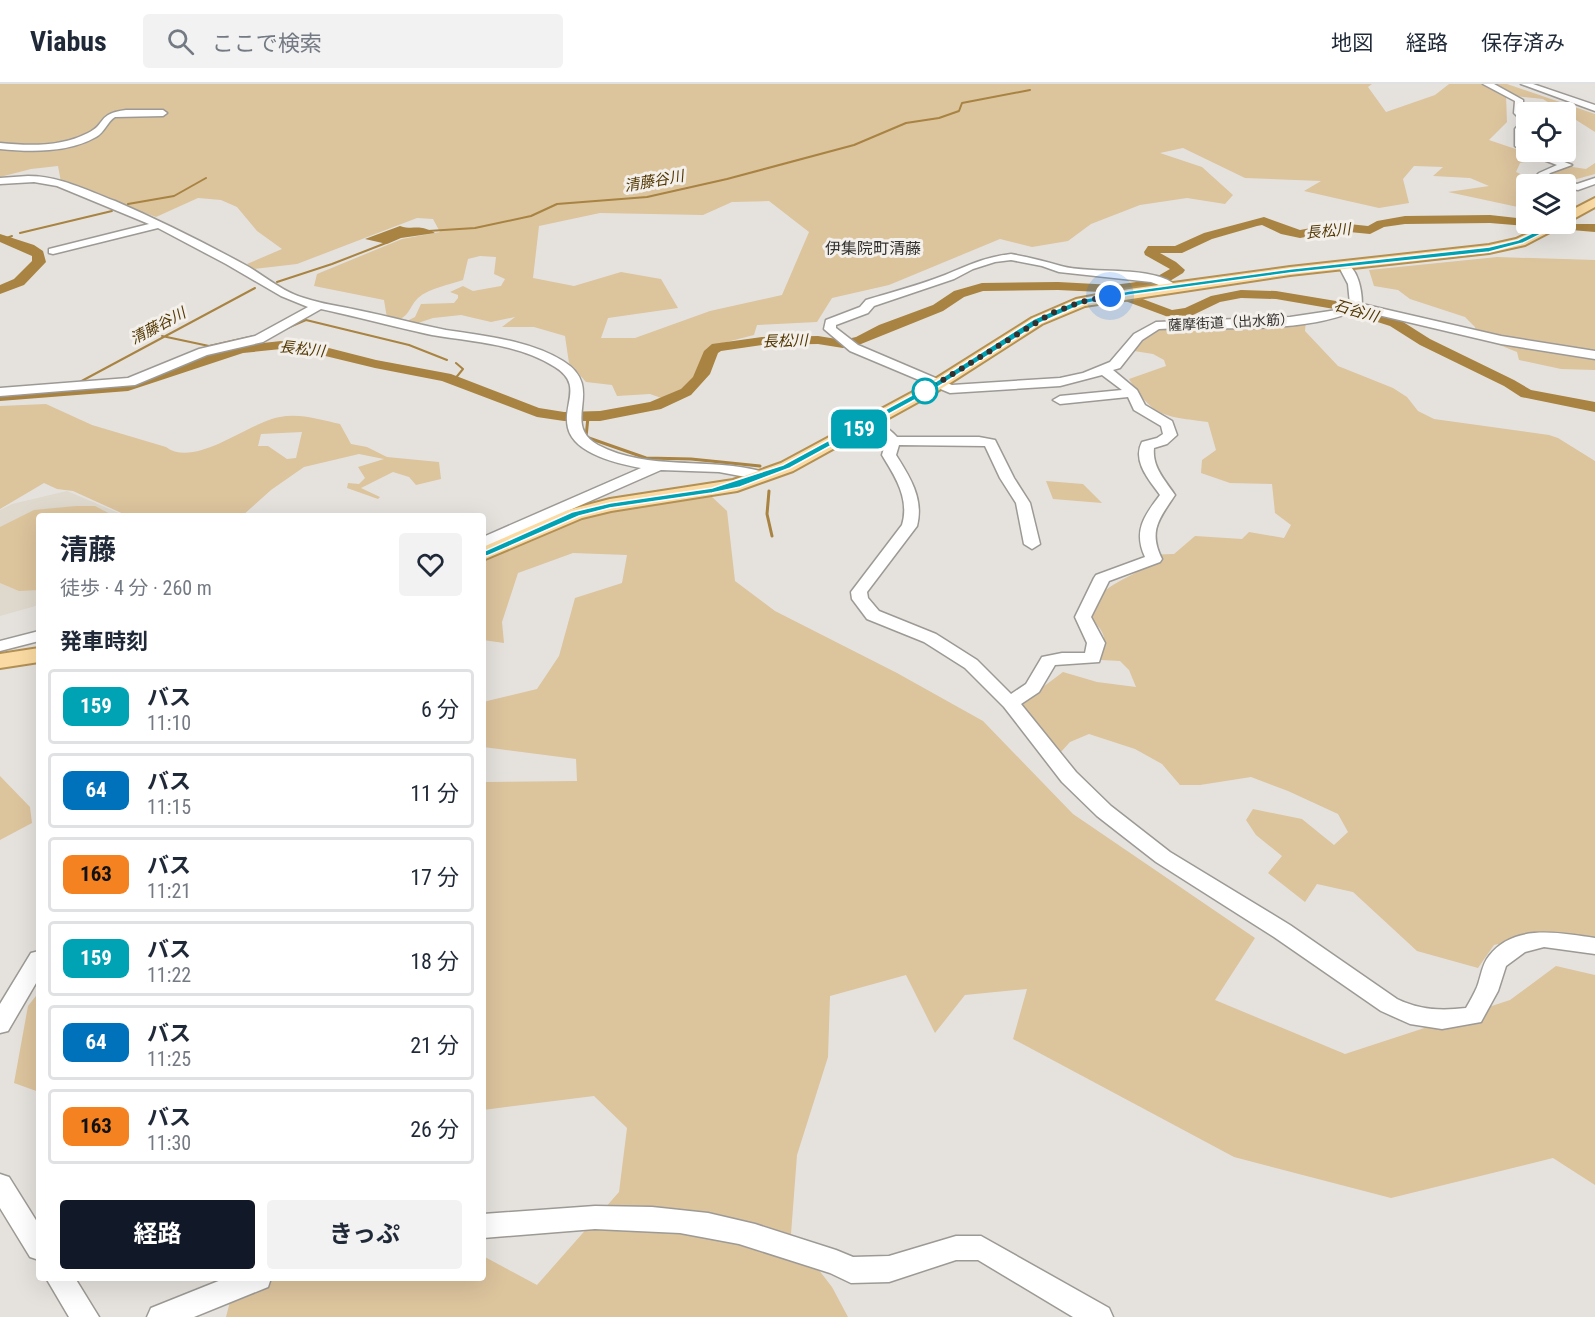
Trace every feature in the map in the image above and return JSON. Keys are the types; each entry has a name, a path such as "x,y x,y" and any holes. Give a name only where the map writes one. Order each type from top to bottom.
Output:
{"main road":[{"path":"1576,213 1595,202"},
{"path":"486,553 555,522 594,509 712,490 762,476 787,466 868,424 1052,313 1081,302 1165,284 1489,249 1520,242 1537,234"},
{"path":"0,661 36,655"}],"street":[{"path":"1487,84 1519,100 1519,102"},
{"path":"1525,84 1595,108"},
{"path":"0,146 31,149 58,146 89,137 100,130 106,119 111,117 134,112 163,113"},
{"path":"1543,174 1567,165 1559,162"},
{"path":"0,181 34,179 64,185 158,225 282,293 397,324 499,343 535,353 561,365 574,377 579,390 574,425 576,436 592,447 620,459 658,465 723,466 762,476"},
{"path":"1576,187 1595,181"},
{"path":"53,251 158,225"},
{"name":"薩摩街道（出水筋）","path":"1165,284 1116,274 1059,269 1045,263 1011,257 994,259 969,267 950,277 870,303 864,310 830,323 834,332 851,346 950,389 1060,382 1105,370 1115,365 1138,337 1156,326 1290,319 1353,308"},
{"path":"1344,264 1349,269 1357,301 1353,308 1479,336 1595,355"},
{"path":"0,392 130,382 203,352 259,339 320,305"},
{"path":"1010,703 1033,688 1048,661 1062,658 1093,658 1096,643 1083,616 1102,578 1154,559 1146,542 1153,515 1168,495 1153,475 1145,452 1147,445 1162,441 1170,435 1167,424 1139,407 1132,393 1105,370"},
{"path":"1060,400 1132,393"},
{"path":"868,424 886,433 893,441 990,443 1007,478 1023,502 1032,544"},
{"path":"893,441 889,455 907,484 912,516 909,526 859,592 860,599 873,615 930,638 971,664 1010,703 1068,777 1104,812 1163,857 1282,931 1389,1005 1410,1016 1442,1020 1473,1016 1487,991 1497,961 1518,945 1544,939 1595,946"},
{"path":"486,542 658,465"},
{"path":"0,646 36,637"},
{"path":"0,1024 36,963"},
{"path":"0,1185 36,1243"},
{"path":"486,1226 529,1220 635,1217 710,1225 836,1263 851,1270 889,1269 956,1248 981,1248 1099,1317"},
{"path":"61,1281 85,1317"},
{"path":"161,1317 251,1281"}],"shaded area":[{"path":"0,84 1372,84 1368,87 1386,112 1435,95 1449,84 1507,84 1560,102 1506,95 1507,122 1489,140 1516,149 1516,162 1524,162 1520,163 1516,172 1520,174 1516,174 1516,207 1448,192 1489,186 1470,178 1433,176 1443,167 1414,166 1403,179 1409,203 1379,208 1304,191 1321,181 1245,178 1183,148 1160,153 1202,167 1233,195 1225,204 1187,198 1140,205 1091,224 1068,241 1032,247 1000,239 889,285 832,298 817,322 757,325 754,335 711,346 704,369 698,379 664,399 650,394 617,396 612,385 586,382 569,363 565,336 534,327 502,327 515,317 491,322 461,315 433,318 415,324 405,322 415,317 421,304 454,303 458,295 450,292 463,286 473,291 501,286 505,279 494,274 496,257 480,256 468,259 463,280 433,289 418,298 404,317 396,321 387,318 384,300 314,286 317,274 402,239 440,232 433,219 417,218 297,264 254,269 247,264 282,249 257,231 237,207 221,200 198,198 156,217 61,182 58,166 31,169 0,177","holes":["769,201 809,232 782,295 710,311 635,338 601,338 608,318 678,308 661,279 621,272 574,286 533,278 539,226 600,213 703,215 732,202"]},
{"path":"1576,108 1595,114 1595,132 1576,120"},
{"path":"1595,163 1595,174 1576,179 1576,174 1544,173 1566,166 1586,169"},
{"path":"400,226 424,228 435,233 401,238 387,244 365,239"},
{"path":"1497,257 1595,260 1595,370 1561,369 1519,360 1517,352 1477,336 1475,327 1465,317 1410,299 1398,290 1374,286 1369,270"},
{"path":"1306,320 1305,331 1338,366 1393,388 1407,397 1418,411 1434,419 1549,435 1558,438 1595,461 1595,945 1549,933 1494,945 1478,968 1417,951 1353,892 1317,884 1305,902 1268,873 1282,856 1256,835 1246,820 1253,809 1302,819 1334,845 1348,832 1338,814 1251,777 1200,785 1180,785 1162,764 1135,749 1089,734 1070,742 1060,753 1011,711 1063,672 1097,682 1136,687 1129,670 1120,661 1101,660 1104,637 1091,619 1092,608 1104,591 1150,563 1143,555 1174,554 1195,536 1242,539 1249,532 1284,538 1291,525 1275,513 1272,484 1230,483 1201,473 1202,460 1216,450 1208,422 1170,416 1153,408 1129,379 1166,366 1164,360 1153,354 1128,350 1146,334 1166,327"},
{"path":"46,404 92,425 178,452 192,452 207,448 280,417 310,418 340,424 351,444 367,447 387,457 439,462 441,479 416,485 409,477 393,472 361,488 380,497 378,499 347,488 348,483 359,484 365,478 358,467 384,459 359,454 304,467 271,490 245,513 121,513 73,491 57,489 44,483 0,509 0,406","holes":["302,432 296,458 287,459 268,446 258,446 261,434"]},
{"path":"1046,481 1083,484 1102,503 1053,499"},
{"path":"67,491 119,513 36,513 36,606 0,616 0,510 12,504"},
{"path":"711,496 727,511 735,581 775,611 897,673 983,721 1073,814 1255,938 1215,1000 1345,1054 1510,1000 1556,966 1595,975 1595,1185 1553,1158 1391,1198 1234,1157 1013,1039 1027,989 965,995 935,1033 906,975 830,996 828,1057 797,1155 791,1234 832,1287 848,1317 226,1317 235,1281 486,1281 486,1258 537,1285 619,1192 627,1128 594,1096 486,1110 486,782 577,781 576,759 486,747 486,701 537,689 559,656 575,598 622,583 627,555 573,553 518,573 502,622 504,643 486,640 486,557 569,521 604,511"},
{"path":"95,506 108,513 36,513 36,590 19,591 0,583 0,527 34,510"},
{"path":"0,776 30,807 32,823 0,840"},
{"path":"36,996 36,1091 14,1083 28,1006"}],"waterway":[{"name":"清藤谷川","path":"428,231 475,228 531,216 557,204 647,197 727,179 854,145 906,123 939,118 959,111 962,103 1030,90"},
{"path":"128,204 174,196 206,178"},
{"path":"20,233 112,211"},
{"name":"長松川","path":"0,396 128,386 222,354 241,349 281,345 317,349 375,364 445,377 537,413 564,417 619,414 656,406 686,392 699,379 708,363 711,351 717,347 762,341 818,340 843,344 861,340 884,328 938,308 959,294 982,287 1058,286 1114,289 1155,284 1178,270 1150,252 1153,249 1177,250 1208,236 1256,222 1264,221 1285,231 1300,234 1339,227 1370,230 1381,224 1405,220 1490,219 1516,222"},
{"name":"長松川","path":"1576,227 1595,228"},
{"name":"長松川","path":"4,239 12,236"},
{"name":"長松川","path":"0,238 29,248 38,254 39,262 19,282 0,290"},
{"name":"清藤谷川","path":"277,282 386,243"},
{"name":"清藤谷川","path":"165,337 255,288"},
{"name":"石谷川","path":"1106,290 1171,314 1188,312 1216,299 1241,294 1276,295 1342,306 1395,323 1425,342 1509,383 1526,394 1595,407"},
{"path":"285,329 306,320 409,345 447,360"},
{"path":"165,337 209,346 254,336"},
{"name":"清藤谷川","path":"76,384 165,337"},
{"path":"454,380 463,369 456,363"},
{"path":"588,417 586,437 646,458 691,459 760,466"},
{"path":"769,491 767,514 772,536"}],"bus line":[{"name":"159","path":"486,553 575,514 737,485 787,466 868,424 1037,321 1081,302 1129,293 1290,271 1489,249 1511,245 1537,234"}],"district":[{"name":"伊集院町清藤","path":"873,248"}],"route":[{"path":"925,391 1052,313 1081,302 1110,296"}]}
